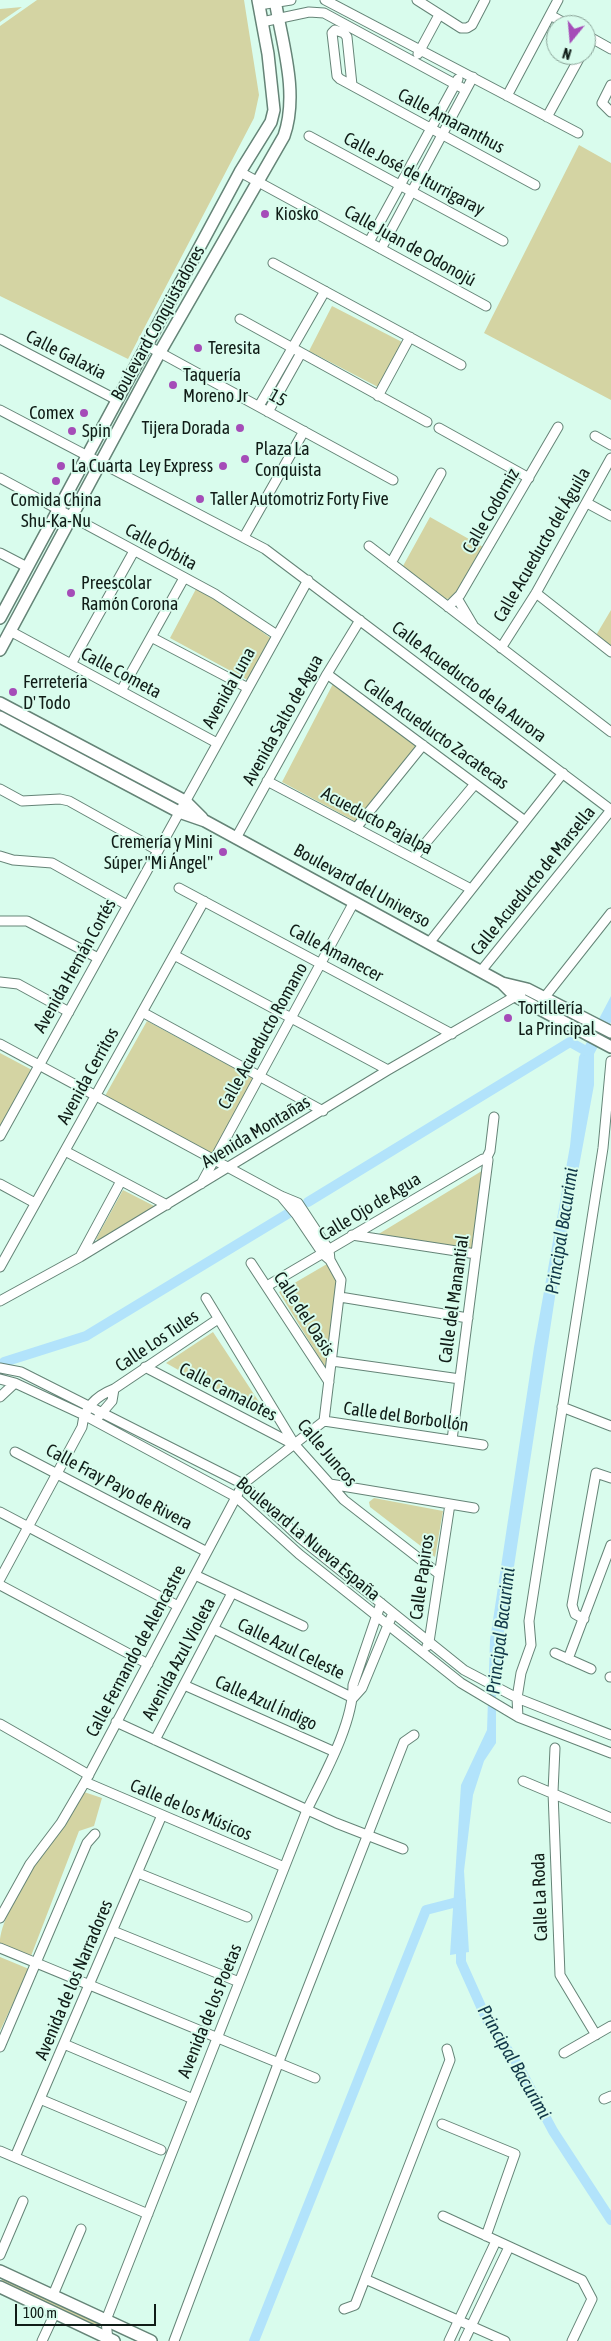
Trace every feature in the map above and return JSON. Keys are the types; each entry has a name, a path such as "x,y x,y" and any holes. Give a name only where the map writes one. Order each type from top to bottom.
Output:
{"street":[{"path":"258,2 290,0"},
{"path":"324,13 325,0 578,133"},
{"path":"417,0 461,28 467,28 485,0"},
{"path":"550,15 558,0"},
{"name":"Boulevard Conquistadores","path":"0,650 73,518 160,352 284,136 290,109 275,1"},
{"name":"Boulevard Conquistadores","path":"0,618 240,172 271,122 274,110 272,80 258,2"},
{"path":"262,22 278,17 309,12 324,13 414,60 466,90"},
{"path":"414,60 439,15"},
{"path":"507,96 546,23"},
{"name":"Calle Amaranthus","path":"352,86 347,37 344,33 335,30 332,33 337,76 352,86 535,185"},
{"path":"596,41 611,49"},
{"path":"547,117 576,65"},
{"path":"369,242 462,72"},
{"path":"381,249 473,78"},
{"path":"611,85 602,103 611,112"},
{"name":"Calle José de Iturrigaray","path":"309,136 503,241"},
{"name":"Calle Juan de Odonojú","path":"240,172 486,306"},
{"path":"273,263 461,365"},
{"path":"268,412 325,291"},
{"path":"240,319 427,422"},
{"path":"378,396 410,337"},
{"name":"Calle Galaxia","path":"0,339 117,400"},
{"name":"15","path":"146,345 393,480"},
{"path":"259,406 297,351"},
{"name":"Calle Acueducto de la Aurora","path":"0,410 244,537 308,580 611,810"},
{"name":"Calle Codorniz","path":"448,607 457,598 558,427"},
{"path":"439,428 529,478"},
{"path":"244,537 304,431"},
{"path":"596,436 611,445"},
{"name":"Calle Acueducto del Águila","path":"501,648 536,594 611,458"},
{"path":"391,563 441,473"},
{"name":"Calle Órbita","path":"0,478 233,605 277,635"},
{"path":"586,503 611,516"},
{"path":"369,546 611,732"},
{"path":"71,664 134,550"},
{"path":"0,553 27,567"},
{"path":"121,691 184,578"},
{"name":"Avenida Luna","path":"179,812 308,580"},
{"path":"536,594 611,652"},
{"path":"457,598 475,627"},
{"name":"Avenida Salto de Agua","path":"236,838 327,674 360,620"},
{"name":"Calle Cometa","path":"10,631 217,743"},
{"path":"152,637 248,688"},
{"name":"Calle Acueducto Zacatecas","path":"327,674 525,821"},
{"name":"Boulevard del Universo","path":"0,703 184,802 205,821"},
{"name":"Boulevard del Universo","path":"0,717 179,812 205,821 481,971 502,983 515,996 607,1045"},
{"path":"356,828 423,745"},
{"path":"429,943 563,773"},
{"name":"Acueducto Pajalpa","path":"267,780 471,889"},
{"path":"413,858 475,784"},
{"path":"0,789 22,802 60,799 69,802 157,850"},
{"name":"Calle Acueducto de Marsella","path":"481,971 611,810"},
{"name":"Avenida Hernán Cortés","path":"0,1136 179,812"},
{"path":"0,856 13,860 52,863 127,905"},
{"name":"Calle Amanecer","path":"179,888 452,1034"},
{"name":"Avenida Cerritos","path":"0,1267 204,901"},
{"name":"Calle Acueducto Romano","path":"201,1184 354,902"},
{"path":"544,998 611,913"},
{"path":"0,921 27,921 98,958"},
{"path":"174,955 388,1070"},
{"path":"0,982 18,984 69,1012"},
{"name":"Boulevard del Universo","path":"502,983 528,989 609,1032"},
{"name":"Avenida Montañas","path":"0,1301 80,1257 388,1070 528,989"},
{"path":"142,1012 323,1111"},
{"path":"566,1024 578,1015"},
{"path":"0,1044 281,1196 327,1254 340,1277 340,1298 324,1421"},
{"path":"518,1716 514,1696 531,1645 529,1621 603,1148 611,1062"},
{"name":"Calle del Manantial","path":"452,1440 494,1118"},
{"path":"65,1151 167,1205"},
{"name":"Calle Ojo de Agua","path":"268,1286 327,1254 352,1235 487,1161"},
{"path":"80,1257 121,1181"},
{"path":"0,1184 36,1203"},
{"path":"352,1235 476,1254"},
{"name":"Calle del Oasis","path":"251,1263 268,1286 329,1382"},
{"name":"Calle Juncos","path":"206,1298 295,1445 344,1500 439,1574"},
{"path":"340,1298 468,1318"},
{"name":"Calle Los Tules","path":"84,1415 90,1405 102,1394 114,1389 218,1320"},
{"path":"332,1361 460,1379"},
{"name":"Calle Camalotes","path":"145,1367 295,1445"},
{"name":"Boulevard La Nueva España","path":"0,1368 20,1372 90,1405 243,1484 300,1538 429,1642 476,1677 514,1696 611,1735"},
{"name":"Boulevard La Nueva España","path":"0,1378 84,1415 236,1497 299,1554 461,1683 518,1716 611,1753"},
{"path":"0,1397 15,1383"},
{"name":"Calle Los Tules","path":"82,1427 93,1421 103,1412 112,1401 114,1389"},
{"path":"562,1407 611,1426"},
{"path":"0,1579 82,1427 84,1415"},
{"name":"Calle Fernando de Alencastre","path":"0,1918 30,1864 61,1823 87,1778 243,1484 324,1421"},
{"name":"Calle del Borbollón","path":"324,1421 483,1444"},
{"name":"Calle Fray Payo de Rivera","path":"15,1452 207,1552"},
{"path":"584,1619 575,1614 572,1605 596,1472 611,1478"},
{"path":"330,1484 474,1508"},
{"name":"Calle Papiros","path":"422,1653 429,1642 450,1504"},
{"path":"0,1512 178,1606"},
{"path":"568,1659 611,1545"},
{"path":"195,1575 303,1626"},
{"path":"0,1585 148,1664"},
{"name":"Avenida Azul Violeta","path":"156,1740 232,1593"},
{"name":"Avenida de los Poetas","path":"106,2320 284,1867 307,1810 335,1752 353,1698 353,1685 381,1603"},
{"name":"Avenida de los Poetas","path":"353,1698 362,1688 393,1613"},
{"name":"Calle Azul Celeste","path":"214,1629 353,1698"},
{"path":"555,1653 591,1669"},
{"name":"Calle Azul Índigo","path":"184,1685 335,1752"},
{"path":"116,1722 336,1823 403,1849"},
{"name":"Calle de los Músicos","path":"0,1724 87,1778 162,1815 284,1867"},
{"path":"174,2341 366,1835 404,1742 414,1735"},
{"name":"Calle La Roda","path":"555,1748 553,1792 560,1976 596,2035"},
{"path":"523,1781 611,1818"},
{"name":"Avenida de los Narradores","path":"15,2157 162,1815"},
{"path":"0,2047 87,1843 95,1834"},
{"path":"138,1873 246,1916"},
{"path":"113,1931 239,1982"},
{"path":"0,1948 315,2078"},
{"path":"564,2053 611,2026"},
{"path":"64,2044 193,2099"},
{"path":"344,2309 355,2305 450,2060 447,2049"},
{"path":"40,2099 161,2150"},
{"path":"442,2124 515,2154 486,2236"},
{"path":"0,2151 148,2214"},
{"path":"0,2255 23,2201"},
{"path":"443,2216 582,2280 592,2299 572,2341"},
{"path":"53,2296 81,2229"},
{"path":"449,2341 496,2241"},
{"path":"464,2341 509,2247"},
{"path":"1,2273 151,2341"},
{"path":"365,2279 505,2341"},
{"path":"0,2287 110,2340"},
{"path":"42,2341 55,2313"},
{"path":"106,2320 110,2340"}],"green space":[{"path":"37,0 244,0 259,95 254,118 128,359 0,296 0,26"},
{"path":"22,7 0,22 0,9"},
{"path":"579,145 611,163 611,400 484,333"},
{"path":"332,306 402,342 378,387 309,351"},
{"path":"430,517 483,547 458,598 444,599 403,566"},
{"path":"196,589 231,609 276,642 253,683 170,638"},
{"path":"611,610 611,649 595,637"},
{"path":"335,680 420,748 360,824 282,782"},
{"path":"147,1021 254,1079 214,1155 105,1096"},
{"path":"0,1053 32,1070 0,1128"},
{"path":"485,1169 475,1251 377,1235"},
{"path":"123,1190 156,1207 99,1241 96,1239"},
{"path":"327,1264 339,1283 325,1367 279,1292"},
{"path":"213,1332 267,1414 265,1419 166,1363"},
{"path":"374,1498 443,1511 435,1557 370,1507 369,1502"},
{"path":"84,1792 102,1798 94,1826 79,1831 31,1956 0,1943 10,1909 21,1888"},
{"path":"0,1957 29,1969 0,2031"},
{"path":"2,2279 97,2322 97,2325 94,2326 1,2285"}],"water":[{"path":"611,996 611,1022 594,1054 594,1085 555,1297 496,1685 496,1743 484,1761 473,1795 464,1871 469,1952 450,1955 461,1785 487,1730 490,1640 534,1347 570,1146 579,1057"}],"waterway":[{"path":"308,1202 570,1042 586,1051"},
{"path":"4,1362 86,1336 289,1213"},
{"path":"254,2341 426,1910 461,1901"},
{"name":"Principal Bacurimi","path":"461,1940 461,1962 487,2020 518,2065 553,2131 611,2220"}],"place":[{"name":"Kiosko","path":"265,214"},
{"name":"Teresita","path":"198,348"},
{"name":"Taquería Moreno Jr","path":"173,385"},
{"name":"Comex","path":"84,413"},
{"name":"Tijera Dorada","path":"240,428"},
{"name":"Spin","path":"72,431"},
{"name":"Plaza La Conquista","path":"245,459"},
{"name":"La Cuarta","path":"61,466"},
{"name":"Ley Express","path":"223,466"},
{"name":"Comida China Shu-Ka-Nu","path":"56,481"},
{"name":"Taller Automotriz Forty Five","path":"200,499"},
{"name":"Preescolar Ramón Corona","path":"71,593"},
{"name":"Ferretería D' Todo","path":"13,692"},
{"name":"Cremería y Mini Súper \"Mi Ángel\"","path":"223,852"},
{"name":"Tortillería La Principal","path":"508,1018"}]}
